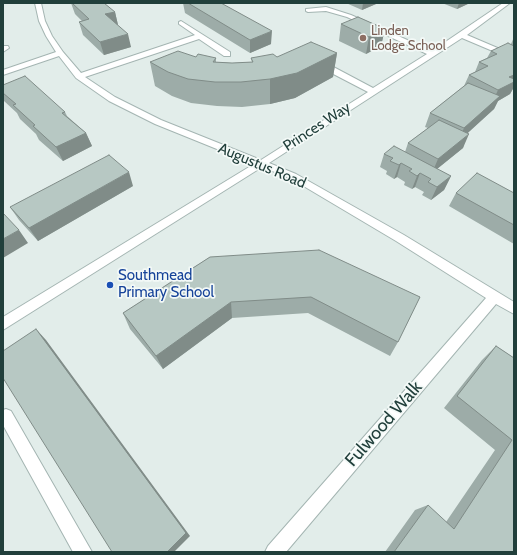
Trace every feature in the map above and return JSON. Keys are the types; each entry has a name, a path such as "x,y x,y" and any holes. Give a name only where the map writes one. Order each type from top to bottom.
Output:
{"street":[{"name":"Augustus Road","path":"38,3 42,21 49,36 60,53 79,76 112,99 158,122 293,176 400,238 514,309"},
{"path":"507,3 514,6"},
{"name":"Princes Way","path":"3,324 262,163 462,35 507,3"},
{"path":"308,10 326,9 343,14 432,54"},
{"path":"181,23 227,54"},
{"path":"462,35 514,58"},
{"path":"79,76 200,36"},
{"path":"3,73 60,53"},
{"path":"313,59 373,91"},
{"name":"Fulwood Walk","path":"274,552 495,296"},
{"path":"6,416 83,552"}],"building":[{"path":"72,3 104,3 115,12 105,14 128,34 100,42 79,22 89,19"},
{"path":"188,3 221,3 272,31 250,40"},
{"path":"358,17 385,29 369,37 341,24"},
{"path":"311,42 337,53 297,73 270,79 241,82 215,82 188,79 168,72 150,62 178,51 196,57 198,54 216,58 213,62 253,62 251,58 273,54 277,57"},
{"path":"508,43 514,46 514,75 509,77 514,79 514,82 498,90 469,75 488,66 479,62 497,54 491,51"},
{"path":"25,76 65,112 62,113 86,133 56,147 33,126 35,125 13,105 16,104 3,93 3,85"},
{"path":"468,83 500,96 464,128 430,113"},
{"path":"439,120 469,134 438,159 408,143"},
{"path":"394,146 451,176 437,187 428,182 431,179 420,173 417,176 409,171 412,169 401,163 399,165 390,161 393,158 384,154"},
{"path":"109,155 129,172 29,228 10,207"},
{"path":"477,173 514,193 514,225 456,193"},
{"path":"3,213 19,230 3,239"},
{"path":"319,250 420,297 398,342 311,297 231,302 156,356 123,313 210,257"},
{"path":"36,329 186,533 167,552 112,552 3,378 3,351"},
{"path":"496,346 514,358 514,552 394,552 428,505 454,529 512,440 457,396"}],"place":[{"name":"Linden Lodge School","path":"363,38"},
{"name":"Southmead Primary School","path":"110,285"}]}
